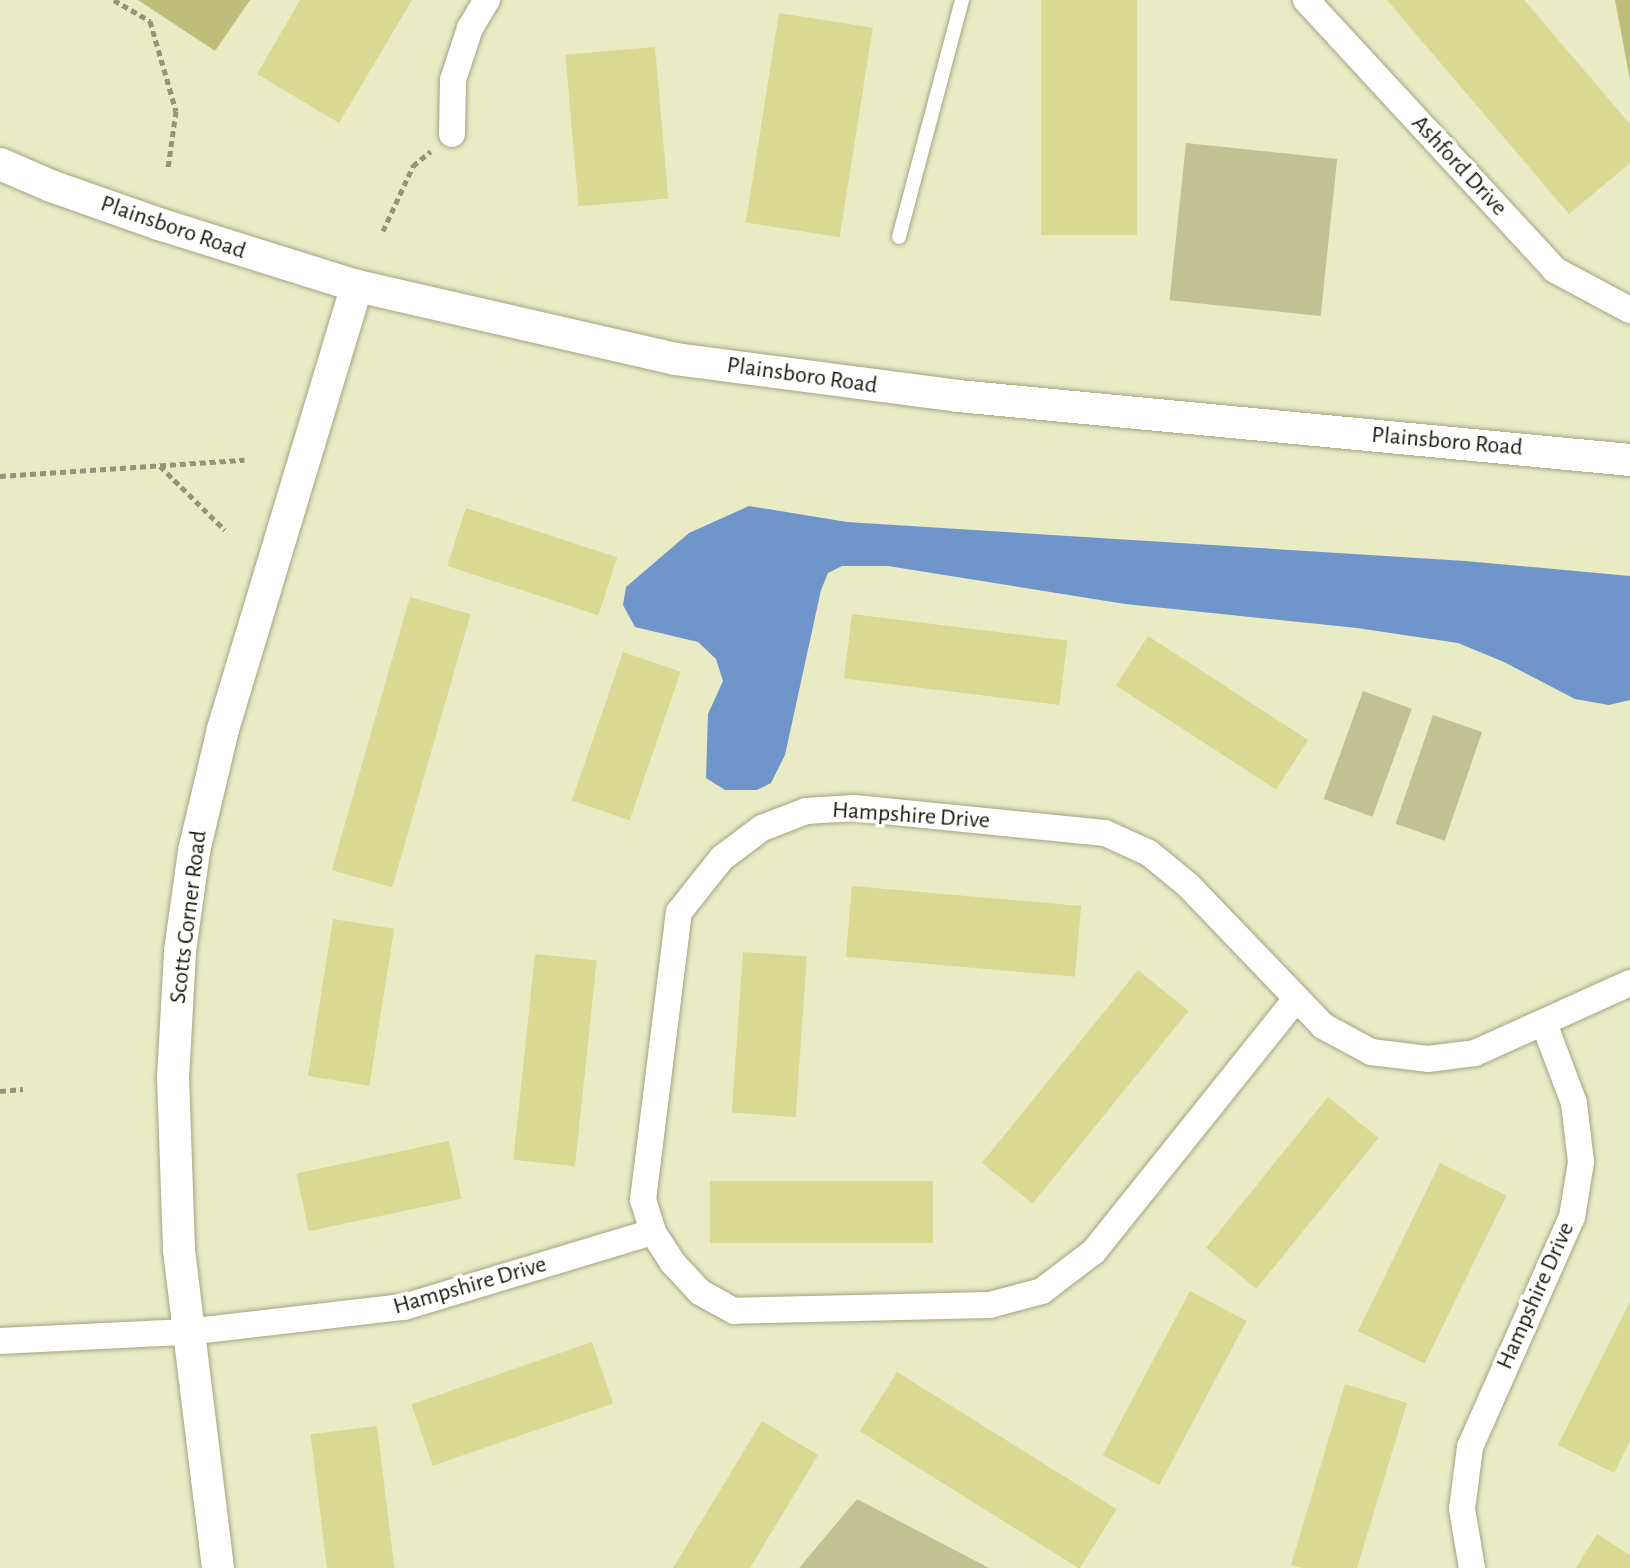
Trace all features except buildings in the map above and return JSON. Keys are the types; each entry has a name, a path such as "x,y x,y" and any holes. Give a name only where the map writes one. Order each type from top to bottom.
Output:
{"street":[{"path":"452,134 453,80 470,28 487,0"},
{"name":"Ashford Drive","path":"1306,0 1555,270 1630,310"},
{"name":"Plainsboro Road","path":"0,164 51,186 146,219 357,286 675,359 812,379 1630,460"},
{"name":"Scotts Corner Road","path":"218,1568 179,1249 173,1078 180,951 194,851 223,729 357,286"},
{"name":"Hampshire Drive","path":"1296,999 1093,1252 1042,1291 990,1305 734,1311 700,1292 673,1263 653,1232 643,1200 679,912 722,858 762,828 806,811 854,808 1105,833 1149,853 1188,885 1323,1026 1371,1052 1428,1059 1475,1053 1630,983"},
{"name":"Hampshire Drive","path":"1472,1568 1462,1509 1470,1447 1572,1217 1581,1162 1574,1103 1544,1023"},
{"name":"Hampshire Drive","path":"0,1341 187,1332 404,1307 653,1232"}],"lane":[{"path":"899,237 962,0"}],"path":[{"path":"114,0 150,21 176,111 168,168"},
{"path":"383,231 413,166 452,134"},
{"path":"0,476 244,460"},
{"path":"159,465 225,530"},
{"path":"0,1091 23,1089"}],"green space":[{"path":"138,0 250,0 215,51"},
{"path":"1615,0 1630,0 1630,80"},
{"path":"1186,143 1337,159 1321,316 1169,300"},
{"path":"1363,691 1412,709 1373,817 1324,799"},
{"path":"1433,715 1482,732 1445,841 1396,824"},
{"path":"857,1499 989,1568 799,1568"}],"water":[{"path":"749,506 847,522 1465,561 1630,576 1630,700 1609,705 1575,699 1504,662 1458,643 1357,628 1125,604 888,566 842,566 828,573 821,590 785,755 771,783 757,790 725,790 706,778 708,714 723,681 716,659 698,642 635,627 623,605 626,587 689,533"}]}
